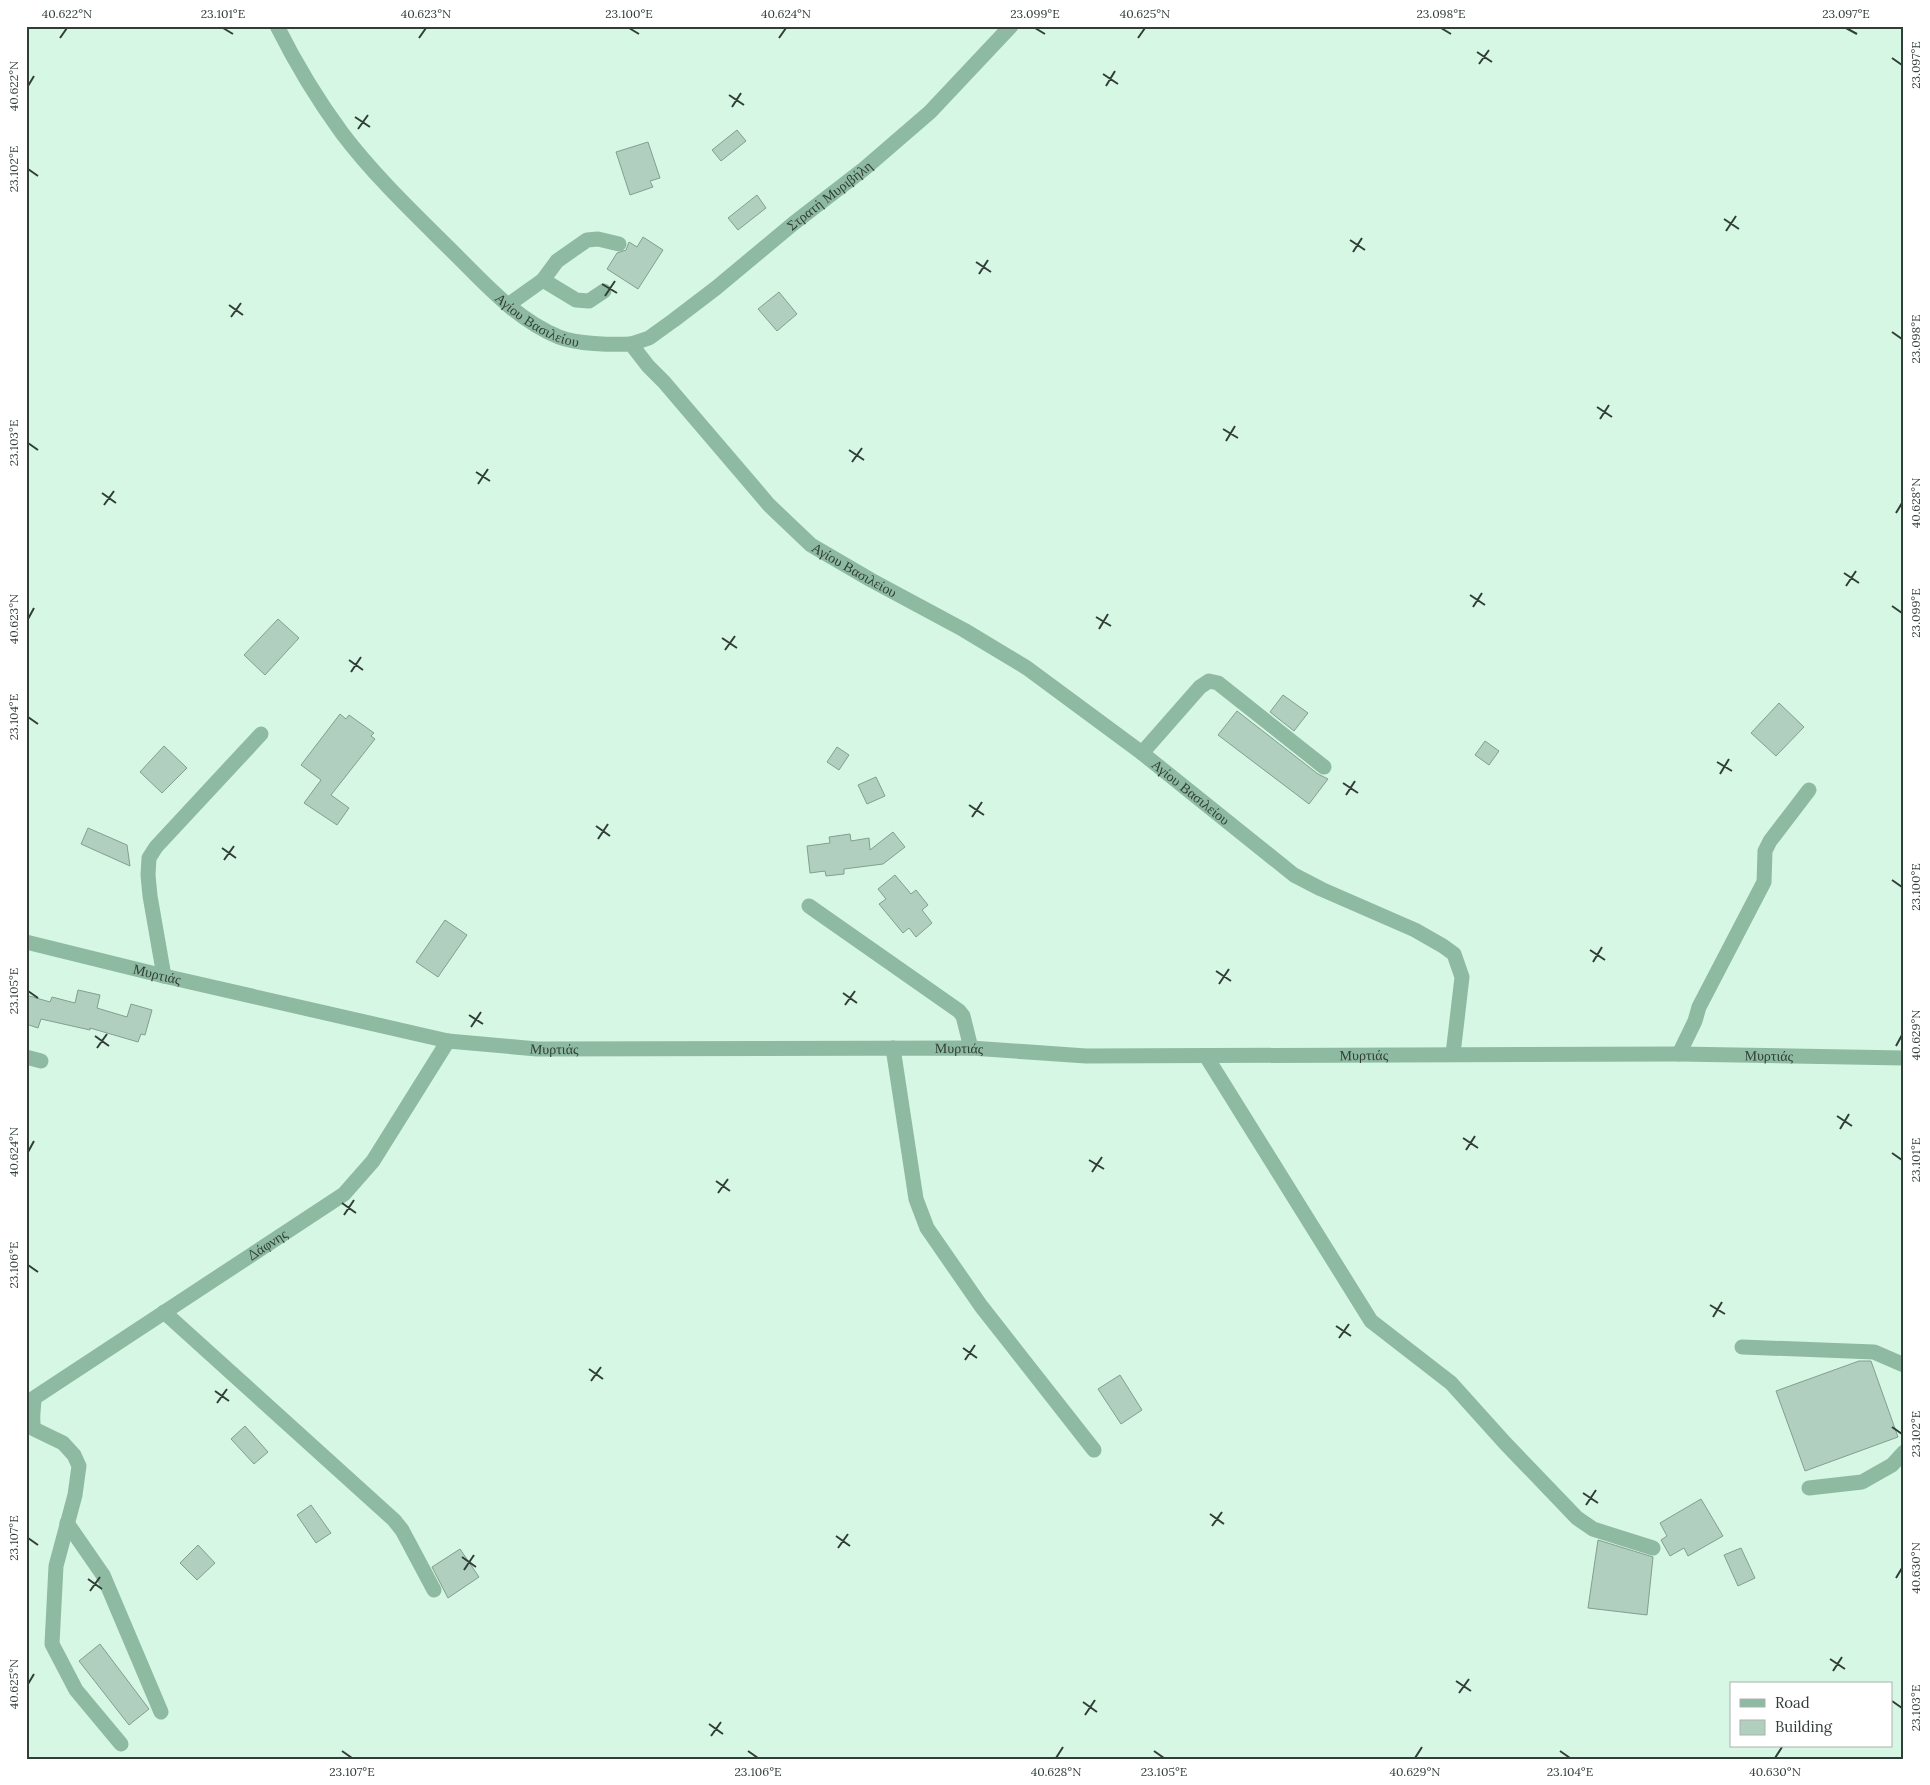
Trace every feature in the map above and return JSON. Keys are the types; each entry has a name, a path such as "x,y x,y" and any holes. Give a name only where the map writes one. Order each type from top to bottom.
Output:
{"street":[{"name":"Αγίου Βασιλείου","path":"277,26 299,70 343,134 394,192 508,305 536,325 561,338 615,345 631,344 769,504 810,545 964,630 1019,664 1142,753 1294,875 1321,889 1415,930 1454,954 1462,977 1453,1054"},
{"name":"Στρατή Μυριβήλη","path":"631,344 649,338 674,320 864,169 930,112 1011,26"},
{"path":"508,305 542,280 557,260 587,240 598,239 619,244"},
{"path":"542,280 576,300 589,301 604,291"},
{"path":"1142,753 1200,687 1209,681 1218,683 1324,767"},
{"path":"164,976 150,896 149,858 156,847 261,734"},
{"path":"1679,1054 1695,1021 1699,1006 1764,882 1765,851 1770,841 1809,790"},
{"path":"809,906 959,1012 963,1016 971,1048"},
{"name":"Μυρτιάς","path":"26,942 164,976 448,1041 537,1049 971,1048 1086,1056 1679,1054 1904,1058"},
{"name":"Δάφνης","path":"67,1523 75,1495 79,1466 74,1455 63,1443 34,1429 32,1420 34,1398 344,1194 373,1161 448,1041"},
{"path":"894,1048 916,1199 927,1228 981,1306 1094,1450"},
{"path":"1206,1056 1371,1321 1451,1382 1505,1443 1577,1518 1593,1529 1653,1548"},
{"path":"164,1312 394,1520 402,1530 434,1590"},
{"path":"1742,1347 1874,1352 1904,1365"},
{"path":"1809,1488 1862,1482 1892,1465 1904,1452"},
{"path":"67,1523 103,1575 161,1712"},
{"path":"67,1523 56,1566 52,1644 76,1690 121,1744"}],"building":[{"path":"737,130 746,141 721,161 712,150"},
{"path":"648,142 660,178 650,181 653,187 630,195 616,152"},
{"path":"757,195 766,208 738,230 728,218"},
{"path":"643,237 663,250 638,289 607,269 617,253 626,250 629,242 637,247"},
{"path":"779,292 797,314 777,331 758,309"},
{"path":"278,619 299,638 265,675 244,655"},
{"path":"1283,695 1308,713 1294,731 1270,712"},
{"path":"1779,703 1804,727 1776,756 1751,733"},
{"path":"1237,711 1318,774 1328,779 1309,804 1218,735"},
{"path":"340,714 346,719 349,715 374,733 371,736 375,739 331,795 349,808 337,825 304,803 321,780 301,765"},
{"path":"1485,741 1499,751 1489,765 1475,755"},
{"path":"164,746 187,768 162,793 140,772"},
{"path":"837,747 849,755 839,770 827,762"},
{"path":"876,777 885,796 867,804 858,785"},
{"path":"88,828 127,845 130,866 81,844"},
{"path":"893,832 905,847 883,864 844,869 844,874 826,876 825,871 810,873 807,846 830,843 829,837 850,834 851,841 869,838 870,850"},
{"path":"895,875 911,894 916,890 928,905 922,910 932,923 916,937 909,928 903,933 879,904 886,899 878,889"},
{"path":"445,920 467,935 438,977 416,962"},
{"path":"78,990 100,995 97,1008 127,1017 131,1004 152,1010 145,1035 141,1034 138,1042 90,1028 90,1030 41,1019 38,1028 26,1024 26,995 50,1002 52,997 75,1003"},
{"path":"1859,1361 1871,1361 1898,1437 1805,1471 1776,1391"},
{"path":"1120,1375 1142,1410 1121,1424 1098,1389"},
{"path":"245,1426 268,1452 254,1464 231,1439"},
{"path":"1701,1499 1723,1536 1688,1556 1684,1548 1670,1556 1661,1540 1667,1536 1660,1523"},
{"path":"311,1505 331,1533 316,1543 297,1515"},
{"path":"1598,1540 1653,1557 1647,1615 1588,1608"},
{"path":"198,1545 215,1563 197,1580 180,1563"},
{"path":"1741,1548 1755,1578 1738,1586 1724,1555"},
{"path":"460,1549 479,1577 448,1598 432,1567"},
{"path":"100,1644 149,1709 129,1725 79,1661"}]}
